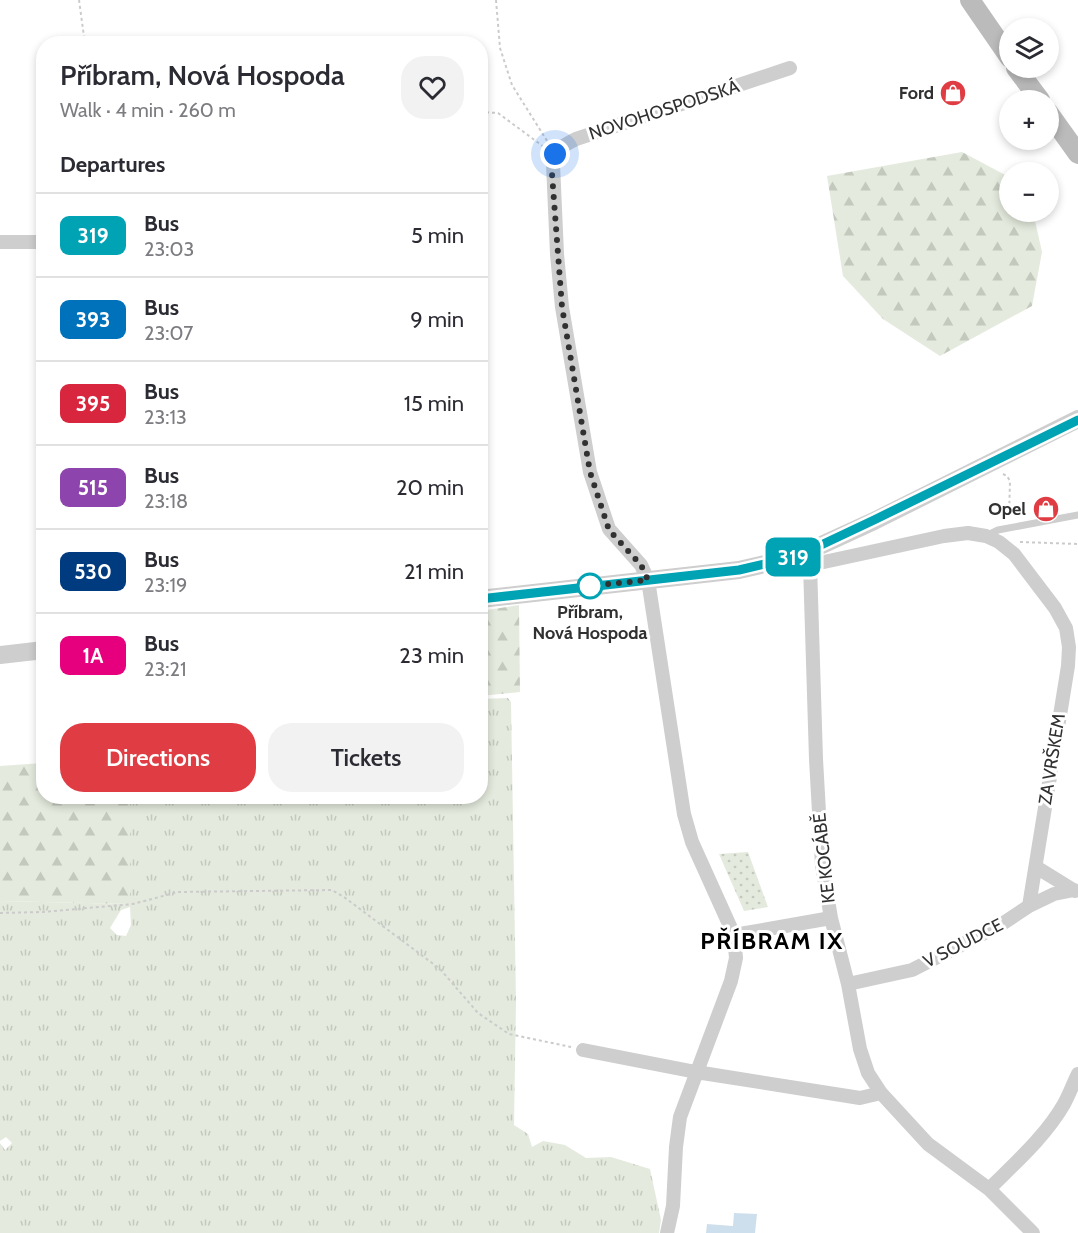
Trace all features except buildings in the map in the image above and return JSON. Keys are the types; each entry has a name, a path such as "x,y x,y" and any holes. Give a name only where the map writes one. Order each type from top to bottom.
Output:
{"main road":[{"path":"970,0 999,41"},
{"path":"1059,127 1078,154"}],"street":[{"name":"NOVOHOSPODSKÁ","path":"555,154 563,146 576,139 790,68"},
{"path":"555,154 552,174 562,307 590,472 609,530 641,565 648,580 684,814 692,842 734,935 736,958 731,981 680,1118 673,1206 667,1233"},
{"path":"0,243 36,242"},
{"path":"806,560 1078,419"},
{"path":"488,598 739,570 968,533 994,536"},
{"name":"ZA VRŠKEM","path":"994,536 1014,554 1055,608 1066,627 1069,647 1068,666 1029,906"},
{"name":"KE KOCÁBĚ","path":"806,560 822,865 831,918 848,984 860,1049 868,1073 881,1093 928,1144 988,1189 1033,1233"},
{"path":"0,655 36,651"},
{"name":"V SOUDCE","path":"1036,867 1076,891"},
{"name":"V SOUDCE","path":"848,984 912,970 1002,924 1029,906 1054,894 1076,891"},
{"path":"734,935 831,918"},
{"path":"583,1050 696,1072 860,1098 881,1093"},
{"path":"988,1189 1030,1149 1064,1104 1078,1074"}],"lane":[{"path":"994,536 1078,515"}],"path":[{"path":"78,0 84,36"},
{"path":"496,0 500,48 512,85 555,154"},
{"path":"488,112 498,113 555,154"},
{"path":"980,468 1007,476 1010,481 1010,516 1003,521 994,536 1078,544"},
{"path":"0,913 43,912 133,904 178,892 332,890 440,969 478,1014 509,1034 583,1050"}],"green space":[{"path":"962,152 999,172 999,222 1035,222 1042,252 1032,306 940,356 883,319 843,276 827,176"},
{"path":"519,605 520,692 488,695 488,610"},
{"path":"508,698 511,702 516,1002 514,1125 528,1134 532,1147 543,1141 565,1145 586,1158 611,1157 650,1169 661,1220 659,1233 0,1233 0,1143 5,1150 12,1143 6,1137 0,1141 0,901 130,904 130,804 488,804 488,699","holes":["130,907 131,925 126,936 117,935 110,928 121,910"]},
{"path":"36,763 36,804 130,804 130,904 0,901 0,766"},
{"path":"748,852 768,907 744,911 719,854"}],"water":[{"path":"734,1213 757,1214 755,1233 706,1233 707,1224 733,1226"}],"bus line":[{"name":"319","path":"488,598 739,570 786,559 802,554 874,520 1078,420"}],"place":[{"name":"Ford","path":"953,93"},
{"name":"Opel","path":"1046,509"},
{"name":"Příbram, Nová Hospoda","path":"590,586"}],"district":[{"name":"PŘÍBRAM IX","path":"772,941"}],"route":[{"path":"555,154 552,174 562,307 590,472 609,530 641,565 648,580 590,586"}]}
